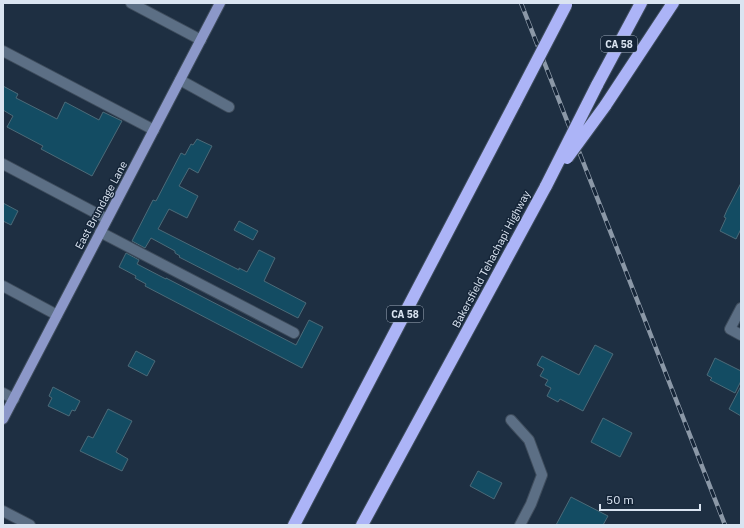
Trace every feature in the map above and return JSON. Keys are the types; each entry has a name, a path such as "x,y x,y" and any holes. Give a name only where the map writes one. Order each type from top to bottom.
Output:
{"highway":[{"name":"Bakersfield Tehachapi Highway","path":"362,525 546,186 641,3"},
{"path":"546,186 606,106 673,3"},
{"name":"CA 58","path":"294,525 566,4"}],"main road":[{"name":"East Brundage Lane","path":"3,419 220,3"}],"street":[{"path":"131,3 201,40"},
{"path":"3,51 154,130"},
{"path":"180,80 229,107"},
{"path":"3,164 107,219"},
{"path":"100,232 294,333"},
{"path":"3,286 58,314"},
{"path":"741,308 730,329 741,336"},
{"path":"3,393 14,398"},
{"path":"511,420 529,440 542,475 531,504 520,525"},
{"path":"3,511 30,525"}],"building":[{"path":"3,86 18,94 16,98 57,119 65,102 99,120 103,112 122,121 92,176 41,149 43,146 7,127 13,116 3,110"},
{"path":"197,139 212,146 198,173 189,168 179,186 198,196 187,218 169,209 158,229 239,270 239,268 247,272 259,250 275,258 264,281 306,303 298,318 179,257 180,256 175,253 175,251 151,238 145,248 132,241 153,200 156,201 181,153 185,155 191,144 193,145"},
{"path":"741,183 741,229 736,239 720,231 726,218 724,217 727,210"},
{"path":"3,203 18,211 11,225 3,221"},
{"path":"239,221 258,231 253,240 234,230"},
{"path":"126,253 139,260 137,264 296,345 309,320 323,327 302,368 145,286 146,284 135,278 136,276 119,267"},
{"path":"595,345 613,354 583,411 560,399 558,402 547,396 551,388 545,385 548,380 540,376 544,369 537,365 542,356 579,375"},
{"path":"136,351 155,361 147,376 128,366"},
{"path":"715,358 741,371 741,381 735,393 710,380 712,378 707,375"},
{"path":"741,386 741,416 729,409"},
{"path":"53,387 80,401 75,411 72,410 69,416 48,406 52,398 49,396"},
{"path":"108,409 132,421 116,452 128,459 122,471 80,451 88,436 93,438"},
{"path":"603,418 632,433 620,457 591,442"},
{"path":"478,471 502,483 494,499 470,486"},
{"path":"571,497 608,516 603,525 556,525"}],"railway":[{"path":"521,3 725,525"}]}
